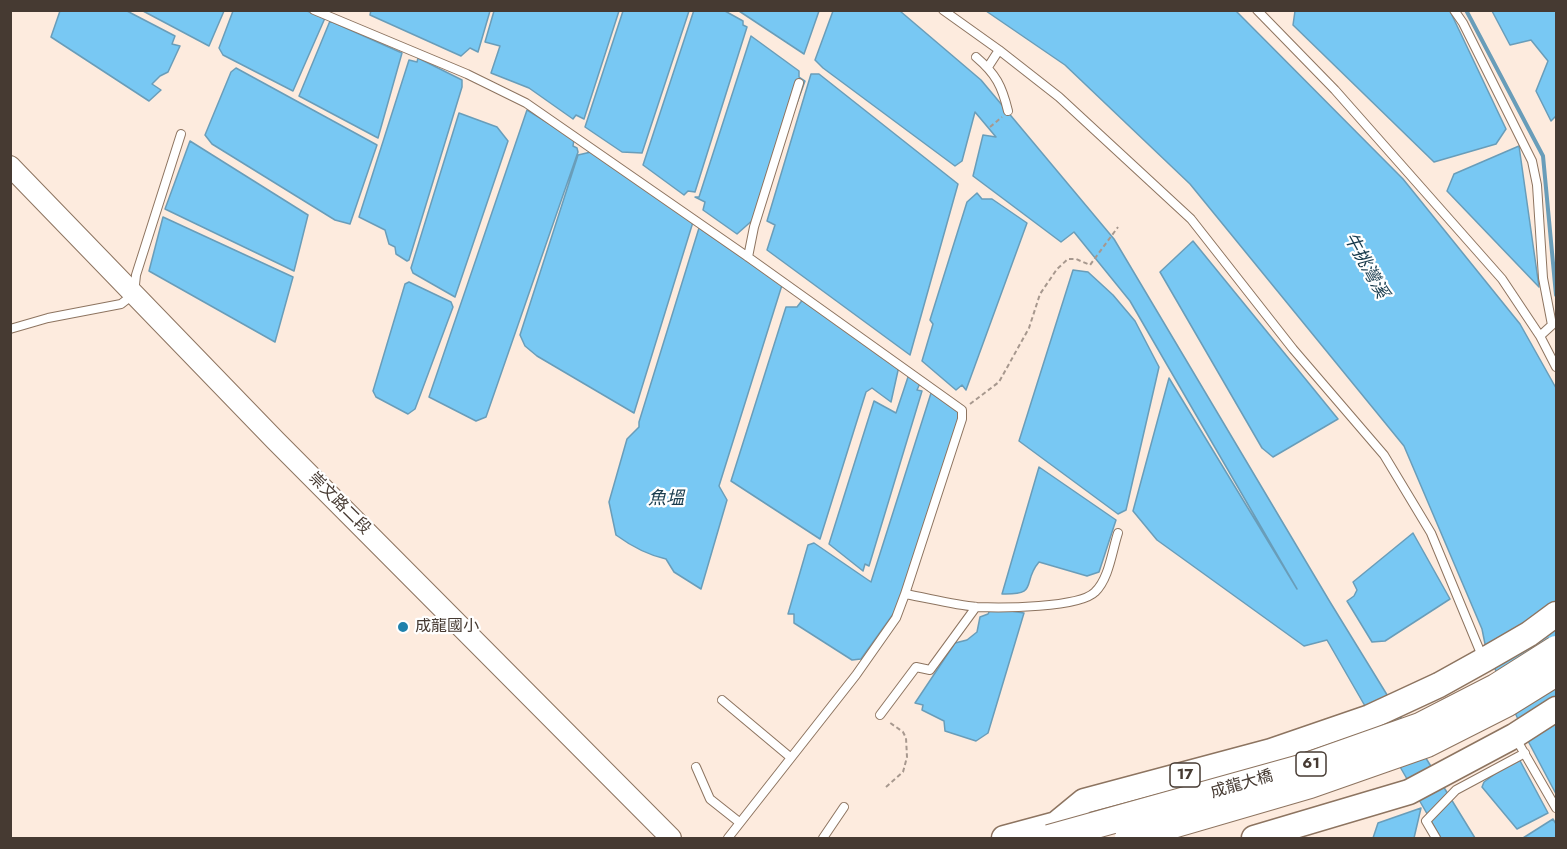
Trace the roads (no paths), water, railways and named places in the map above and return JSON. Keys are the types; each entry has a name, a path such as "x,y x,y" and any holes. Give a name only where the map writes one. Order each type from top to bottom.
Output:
{"highway":[{"name":"成龍大橋","path":"1049,838 1141,814 1304,766 1420,726 1496,687 1557,649"},
{"name":"成龍大橋","path":"1128,838 1310,785 1427,744 1506,704 1557,673"}],"main road":[{"name":"17","path":"1005,838 1056,824 1084,801 1271,751 1370,717 1484,660 1529,634 1557,614"},
{"path":"1254,838 1450,782 1520,745 1557,710"},
{"path":"1152,784 1169,838"}],"street":[{"name":"崇文路二段","path":"10,166 275,440 671,838"}],"lane":[{"path":"314,10 467,74 526,103 748,257 962,410 962,419 896,618 856,675 728,838"},
{"path":"943,10 1059,97 1191,219 1293,349 1384,455 1431,533 1484,660"},
{"path":"1257,10 1335,90 1495,271 1540,336 1557,366"},
{"path":"1454,10 1463,23 1532,161 1537,185 1544,278 1554,324 1540,336"},
{"path":"988,67 999,50"},
{"path":"976,57 988,67 1001,85 1008,111"},
{"path":"748,257 754,227 799,82"},
{"path":"10,329 48,318 121,304 134,294 136,275 182,134"},
{"path":"904,594 976,607 1073,602 1094,594 1102,583 1118,533"},
{"path":"880,715 916,667 930,670 976,607"},
{"path":"722,700 790,757"},
{"path":"1520,745 1557,808"},
{"path":"696,767 710,799 739,822"},
{"path":"1437,838 1426,821 1450,782"},
{"path":"823,838 844,807"}],"water":[{"path":"371,10 490,11 478,52 470,48 461,56 370,15"},
{"path":"694,10 725,11 743,21 743,25 747,27 695,192 688,191 684,195 643,165"},
{"path":"819,10 804,54 739,11"},
{"path":"60,11 127,11 175,36 172,44 180,46 168,72 152,84 161,90 149,101 51,37"},
{"path":"143,11 224,11 209,46"},
{"path":"233,11 307,11 325,18 293,91 223,55 219,48"},
{"path":"494,11 619,11 584,119 576,115 573,119 529,88 491,73 500,46 485,42"},
{"path":"623,11 689,11 642,153 622,152 585,127"},
{"path":"833,11 900,11 981,80 1114,239 1330,602 1475,838 1441,838 1327,640 1304,646 1157,540 1133,511 1169,378 1297,589 1130,301 1074,232 1061,242 973,176 983,135 996,137 975,112 962,161 955,166 823,68 815,60"},
{"name":"牛挑灣溪","path":"986,11 1236,11 1403,179 1520,324 1556,388 1556,794 1527,739 1486,649 1482,629 1404,446 1190,184 1065,65"},
{"path":"1295,11 1450,11 1506,129 1496,144 1434,162 1293,25"},
{"path":"1492,11 1556,11 1556,116 1551,121 1536,91 1548,61 1531,40 1510,45"},
{"path":"330,21 402,53 378,138 299,96"},
{"path":"751,36 799,71 799,77 805,81 755,218 737,234 703,210 705,202 695,197 699,197"},
{"path":"418,58 462,80 462,87 407,261 396,254 395,247 389,244 385,230 359,217 409,60 417,62"},
{"path":"236,68 377,145 350,224 335,220 212,144 205,135 231,72"},
{"path":"811,74 819,74 958,184 910,355 767,250 775,225 767,221"},
{"path":"527,110 574,139 573,146 578,152 486,417 476,421 429,397"},
{"path":"459,113 497,127 508,141 455,297 413,273 411,268"},
{"path":"190,141 308,215 294,271 165,209"},
{"path":"1519,146 1539,287 1447,191 1454,174"},
{"path":"591,152 693,222 634,413 537,356 525,346 520,335 578,155"},
{"path":"977,193 982,199 992,199 1027,223 966,390 962,385 956,390 922,361 933,324 930,320 967,202"},
{"path":"163,217 293,277 275,342 149,271"},
{"name":"魚塭","path":"699,228 782,285 719,486 727,500 701,589 674,572 666,559 640,550 616,535 609,502 627,439 639,427"},
{"path":"1193,241 1338,419 1273,457 1262,448 1160,272"},
{"path":"1073,270 1088,272 1113,295 1135,321 1159,367 1126,510 1118,514 1019,441"},
{"path":"409,282 451,302 453,307 415,409 408,414 376,397 373,391 405,284"},
{"name":"魚塭","path":"804,298 899,366 891,402 872,388 866,392 820,539 731,481 786,307 797,307"},
{"path":"909,374 921,381 917,390 922,391 869,566 865,564 863,571 829,544 874,401 896,413"},
{"path":"932,390 962,409 896,610 861,659 852,660 794,623 794,614 788,614 808,545 814,543 871,582"},
{"path":"1039,467 1116,520 1099,572 1087,576 1039,562 1026,590 1014,594 1002,594"},
{"path":"1413,533 1450,599 1385,641 1372,642 1347,601 1354,596 1357,590 1353,582"},
{"path":"991,608 1024,613 988,733 976,741 945,731 944,721 922,710 923,705 915,703 955,643 967,640 977,632 980,617 988,614"},
{"path":"1518,757 1548,813 1517,829 1482,787 1484,782"},
{"path":"1421,808 1414,838 1373,838 1378,823"},
{"path":"1553,819 1556,824 1556,838 1523,838"}],"waterway":[{"path":"1466,10 1543,156 1556,295"}],"place":[{"name":"成龍國小","path":"403,627"}]}
